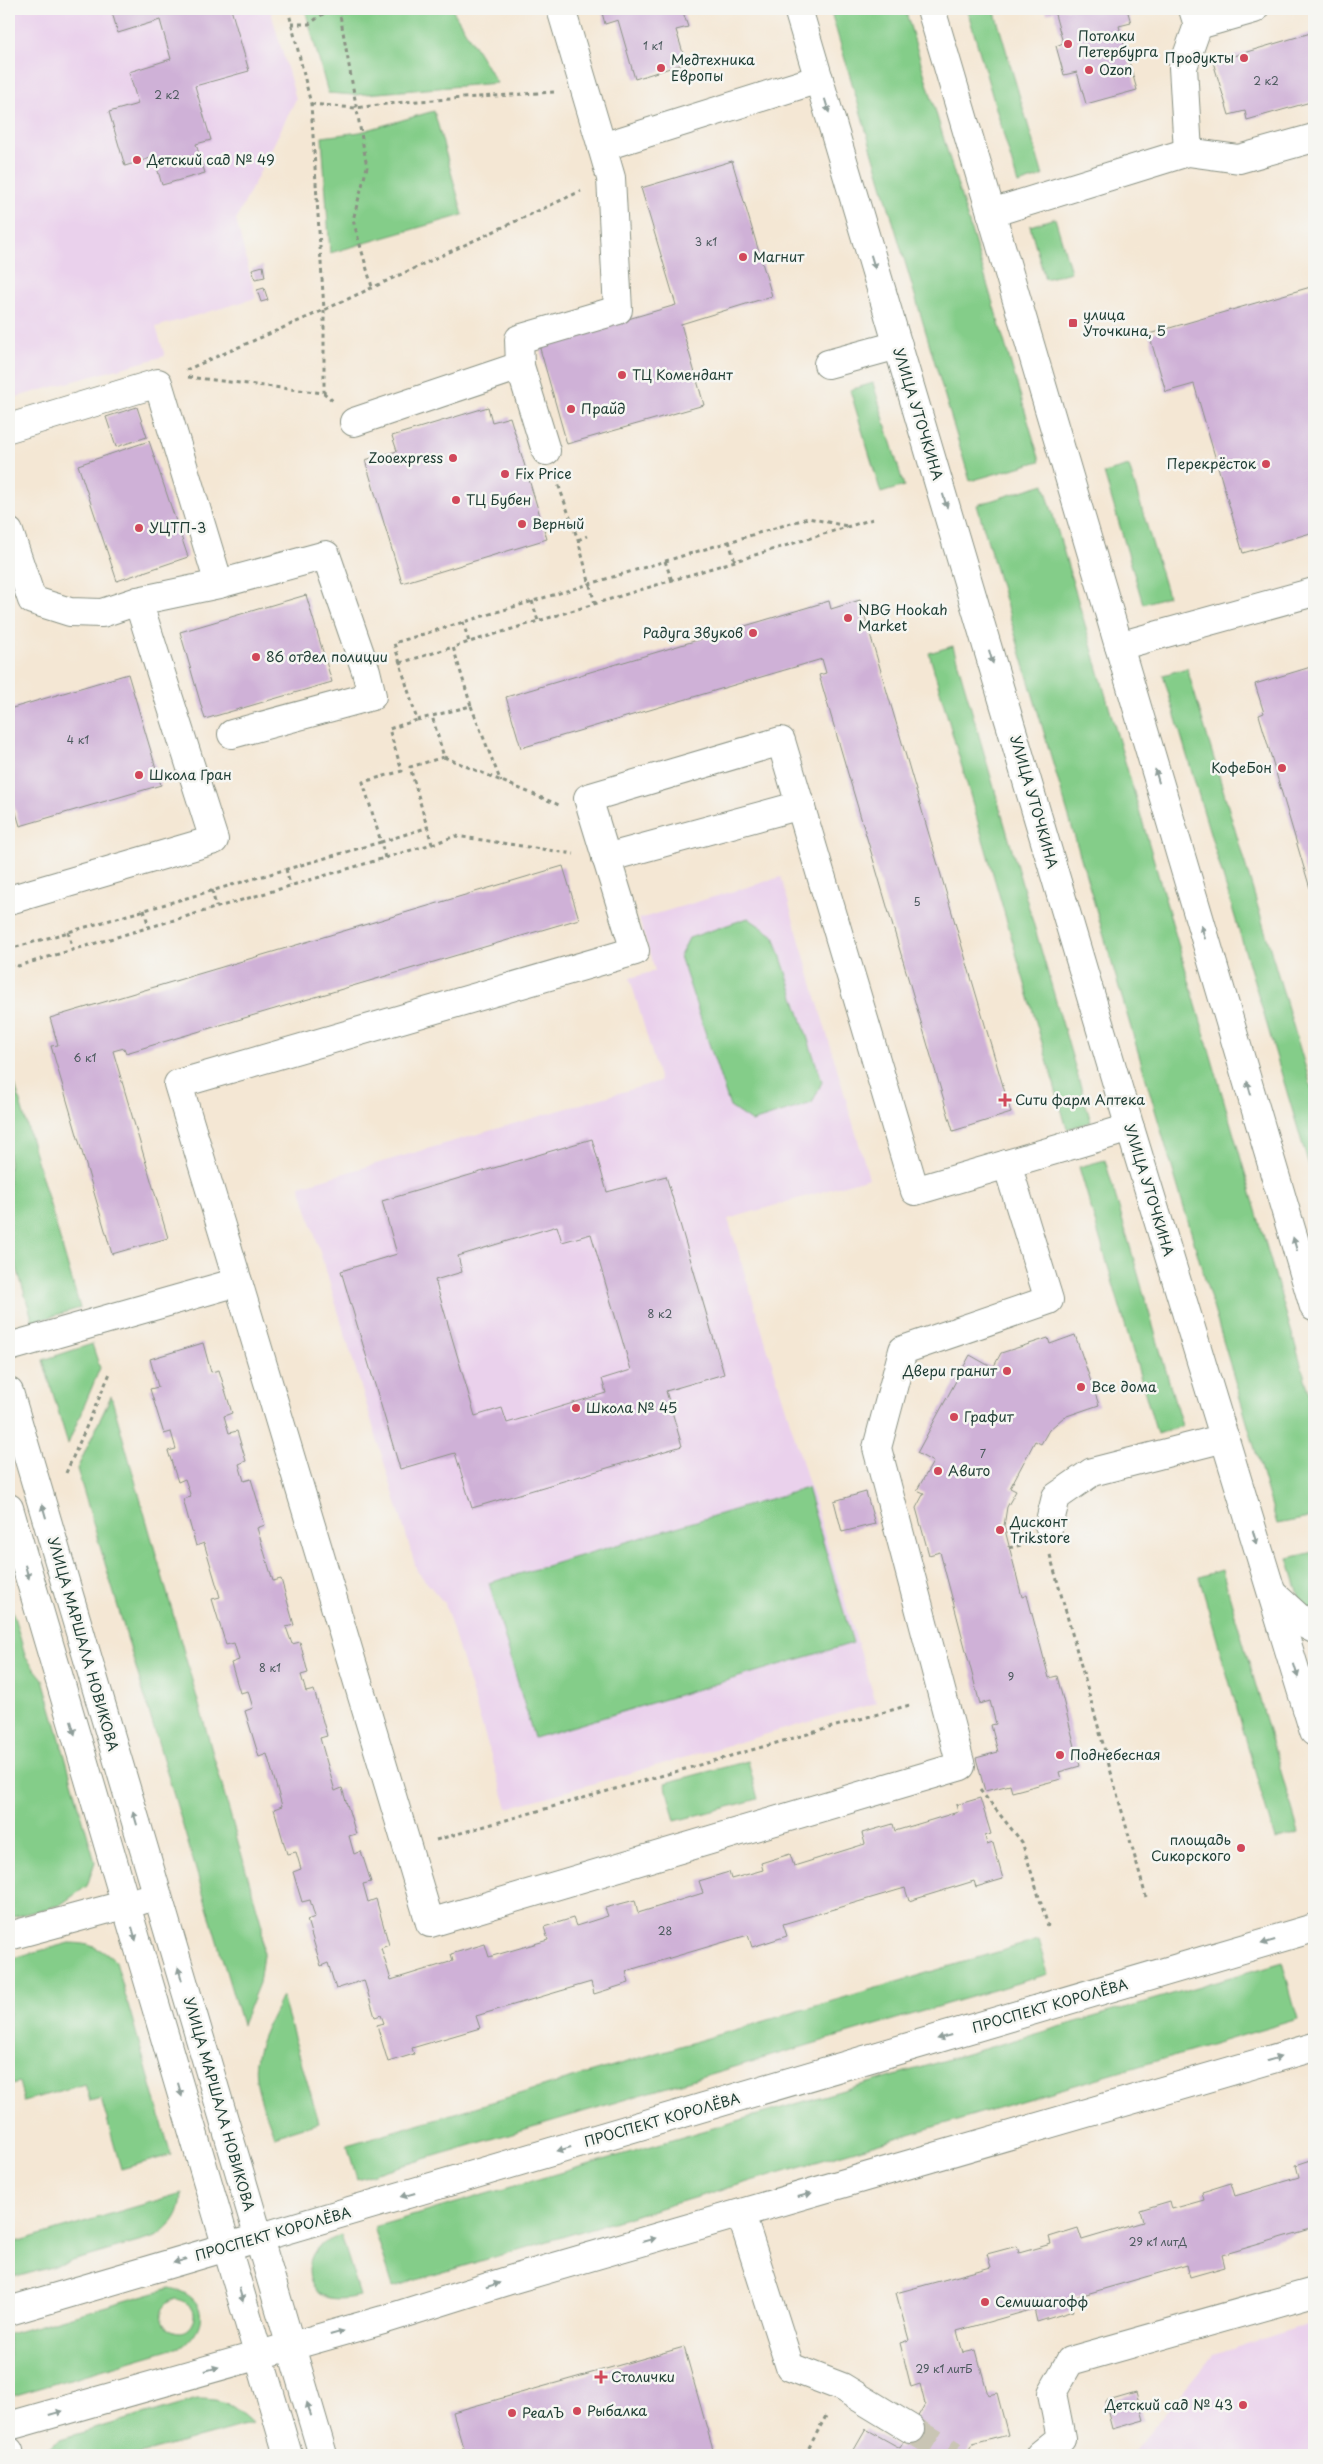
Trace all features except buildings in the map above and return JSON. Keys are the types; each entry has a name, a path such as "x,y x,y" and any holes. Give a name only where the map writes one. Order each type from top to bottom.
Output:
{"street":[{"path":"546,451 520,366 519,339 618,310 611,178 561,9"},
{"name":"УЛИЦА УТОЧКИНА","path":"798,9 1130,1128 1312,1717"},
{"path":"931,9 1314,1307"},
{"path":"1188,152 1183,67 1196,17 1254,9"},
{"path":"602,146 819,79"},
{"path":"991,213 1188,152 1239,159 1314,138"},
{"path":"828,364 898,345"},
{"path":"354,422 520,366"},
{"path":"9,428 166,379 220,584"},
{"path":"9,532 14,568 32,600 70,612 102,613 138,601 220,584 326,555 366,671 372,696 232,734"},
{"path":"1119,646 1314,592"},
{"path":"9,900 214,840 138,601"},
{"path":"1007,1164 1050,1300 903,1350 877,1448 961,1766 430,1923 178,1084 635,951 588,798 782,741 915,1191 1007,1164 1130,1128"},
{"path":"606,858 801,805"},
{"path":"9,1347 238,1282"},
{"name":"УЛИЦА МАРШАЛА НОВИКОВА","path":"9,1392 323,2455"},
{"path":"1049,1525 1056,1497 1092,1472 1225,1438"},
{"path":"9,1508 288,2455"},
{"path":"1273,1594 1308,1626 1314,1629"},
{"path":"9,1936 157,1896"},
{"name":"ПРОСПЕКТ КОРОЛЁВА","path":"9,2310 259,2239 1314,1928"},
{"path":"9,2426 258,2356 510,2280 1314,2047"},
{"path":"741,2214 790,2367 842,2386 911,2429"},
{"path":"1040,2455 1062,2438 1052,2393 1070,2361 1314,2292"},
{"path":"9,2451 10,2455"}],"path":[{"path":"288,9 311,104 324,310 324,393"},
{"path":"291,24 309,24 330,9"},
{"path":"339,9 355,108 367,167 353,220 372,287"},
{"path":"311,104 355,108 404,102 585,90"},
{"path":"166,379 324,310 611,178"},
{"path":"166,379 324,393 354,422"},
{"path":"546,451 578,540 595,604"},
{"path":"417,720 394,643 808,518 848,526"},
{"path":"400,663 873,519"},
{"path":"578,540 587,536"},
{"path":"729,542 735,562"},
{"path":"665,561 672,581"},
{"path":"532,601 538,621"},
{"path":"463,622 469,642"},
{"path":"453,647 471,706 501,782"},
{"path":"402,771 389,728 471,706"},
{"path":"432,716 444,757"},
{"path":"385,858 363,782 410,767 444,757 556,806 588,798"},
{"path":"410,767 429,827 432,844"},
{"path":"9,951 13,948 429,827"},
{"path":"9,964 18,966 456,836 606,858"},
{"path":"286,869 290,885"},
{"path":"212,890 216,907"},
{"path":"144,910 149,927"},
{"path":"68,932 73,950"},
{"path":"64,1476 111,1371"},
{"path":"1049,1525 1046,1538 1146,1897"},
{"path":"407,1848 942,1695"},
{"path":"961,1766 1022,1842 1048,1926"},
{"path":"805,2455 842,2386"}],"shaded area":[{"name":"Детский сад № 49","path":"9,9 270,9 296,99 236,220 256,298 156,327 165,356 9,399"},
{"name":"Школа № 45","path":"781,877 869,1178 728,1219 876,1703 507,1808 445,1604 417,1571 300,1186 660,1081 630,978 655,971 639,919"},
{"name":"Детский сад № 43","path":"1314,2322 1314,2455 1131,2455 1213,2355"}],"green space":[{"path":"305,9 452,9 497,83 354,95 328,93"},
{"path":"830,9 905,9 1040,461 970,481"},
{"path":"967,9 994,9 1043,176 1018,184"},
{"path":"434,111 463,215 330,253 322,137 360,132"},
{"path":"1055,218 1071,272 1045,279 1030,226"},
{"path":"873,383 904,486 881,493 850,390"},
{"path":"1129,466 1168,596 1143,604 1104,473"},
{"path":"1044,484 1314,1409 1314,1517 1277,1524 977,505"},
{"path":"953,646 1091,1122 1067,1129 929,653"},
{"path":"1187,668 1314,1096 1314,1183 1163,675"},
{"path":"748,918 774,936 822,1082 812,1103 752,1122 730,1107 680,956 689,938"},
{"path":"9,1064 80,1308 33,1322 9,1241"},
{"path":"1105,1160 1182,1426 1157,1434 1079,1167"},
{"path":"92,1344 100,1368 68,1444 43,1360"},
{"path":"111,1396 262,1926 263,1955 259,1983 242,2025 77,1469"},
{"path":"807,1488 853,1643 534,1738 489,1583"},
{"path":"1314,1552 1314,1618 1302,1606 1288,1558"},
{"path":"1222,1570 1299,1833 1275,1840 1199,1577"},
{"path":"9,1599 26,1658 43,1679 95,1862 87,1886 60,1905 9,1918"},
{"path":"748,1761 758,1799 675,1821 665,1783"},
{"path":"1038,1940 1048,1974 357,2179 347,2145"},
{"path":"69,1943 95,1947 116,1962 171,2155 121,2169 101,2098 90,2101 85,2084 24,2101 19,2082 9,2085 9,1959"},
{"path":"1282,1962 1298,2019 393,2287 374,2227"},
{"path":"282,1996 319,2122 274,2136 258,2089 255,2070 260,2044"},
{"path":"182,2193 178,2214 167,2228 156,2237 20,2276 9,2275 9,2244"},
{"path":"341,2235 360,2296 341,2299 329,2298 316,2291 312,2285 309,2271 310,2264 315,2251 320,2245"},
{"path":"169,2288 190,2297 197,2303 200,2311 198,2328 183,2346 9,2397 9,2334","holes":["175,2299 191,2306 194,2314 192,2323 186,2330 180,2332 172,2330 162,2320 165,2305"]},
{"path":"197,2399 215,2400 228,2404 252,2423 136,2455 40,2455 60,2439"}],"tunnel":[{"path":"911,2429 954,2455"}],"place":[{"name":"Потолки Петербурга","path":"1068,44"},
{"name":"Продукты","path":"1244,58"},
{"name":"Медтехника Европы","path":"661,68"},
{"name":"Ozon","path":"1089,70"},
{"name":"Детский сад № 49","path":"137,160"},
{"name":"Магнит","path":"743,257"},
{"name":"улица Уточкина, 5","path":"1073,323"},
{"name":"ТЦ Комендант","path":"622,375"},
{"name":"Прайд","path":"571,409"},
{"name":"Zooexpress","path":"453,458"},
{"name":"Перекрёсток","path":"1266,464"},
{"name":"Fix Price","path":"505,474"},
{"name":"ТЦ Бубен","path":"456,500"},
{"name":"Верный","path":"522,524"},
{"name":"УЦТП-3","path":"139,528"},
{"name":"NBG Hookah Market","path":"848,618"},
{"name":"Радуга Звуков","path":"753,633"},
{"name":"86 отдел полиции","path":"256,657"},
{"name":"КофеБон","path":"1282,768"},
{"name":"Школа Гран","path":"139,775"},
{"name":"Сити фарм Аптека","path":"1005,1100"},
{"name":"Двери гранит","path":"1007,1371"},
{"name":"Все дома","path":"1081,1387"},
{"name":"Школа № 45","path":"576,1408"},
{"name":"Графит","path":"954,1417"},
{"name":"Авито","path":"938,1471"},
{"name":"Дисконт Trikstore","path":"1000,1530"},
{"name":"Поднебесная","path":"1060,1755"},
{"name":"площадь Сикорского","path":"1241,1848"},
{"name":"Семишагофф","path":"985,2302"},
{"name":"Столички","path":"601,2377"},
{"name":"Детский сад № 43","path":"1243,2405"},
{"name":"Рыбалка","path":"577,2411"},
{"name":"РеалЪ","path":"512,2413"}]}
